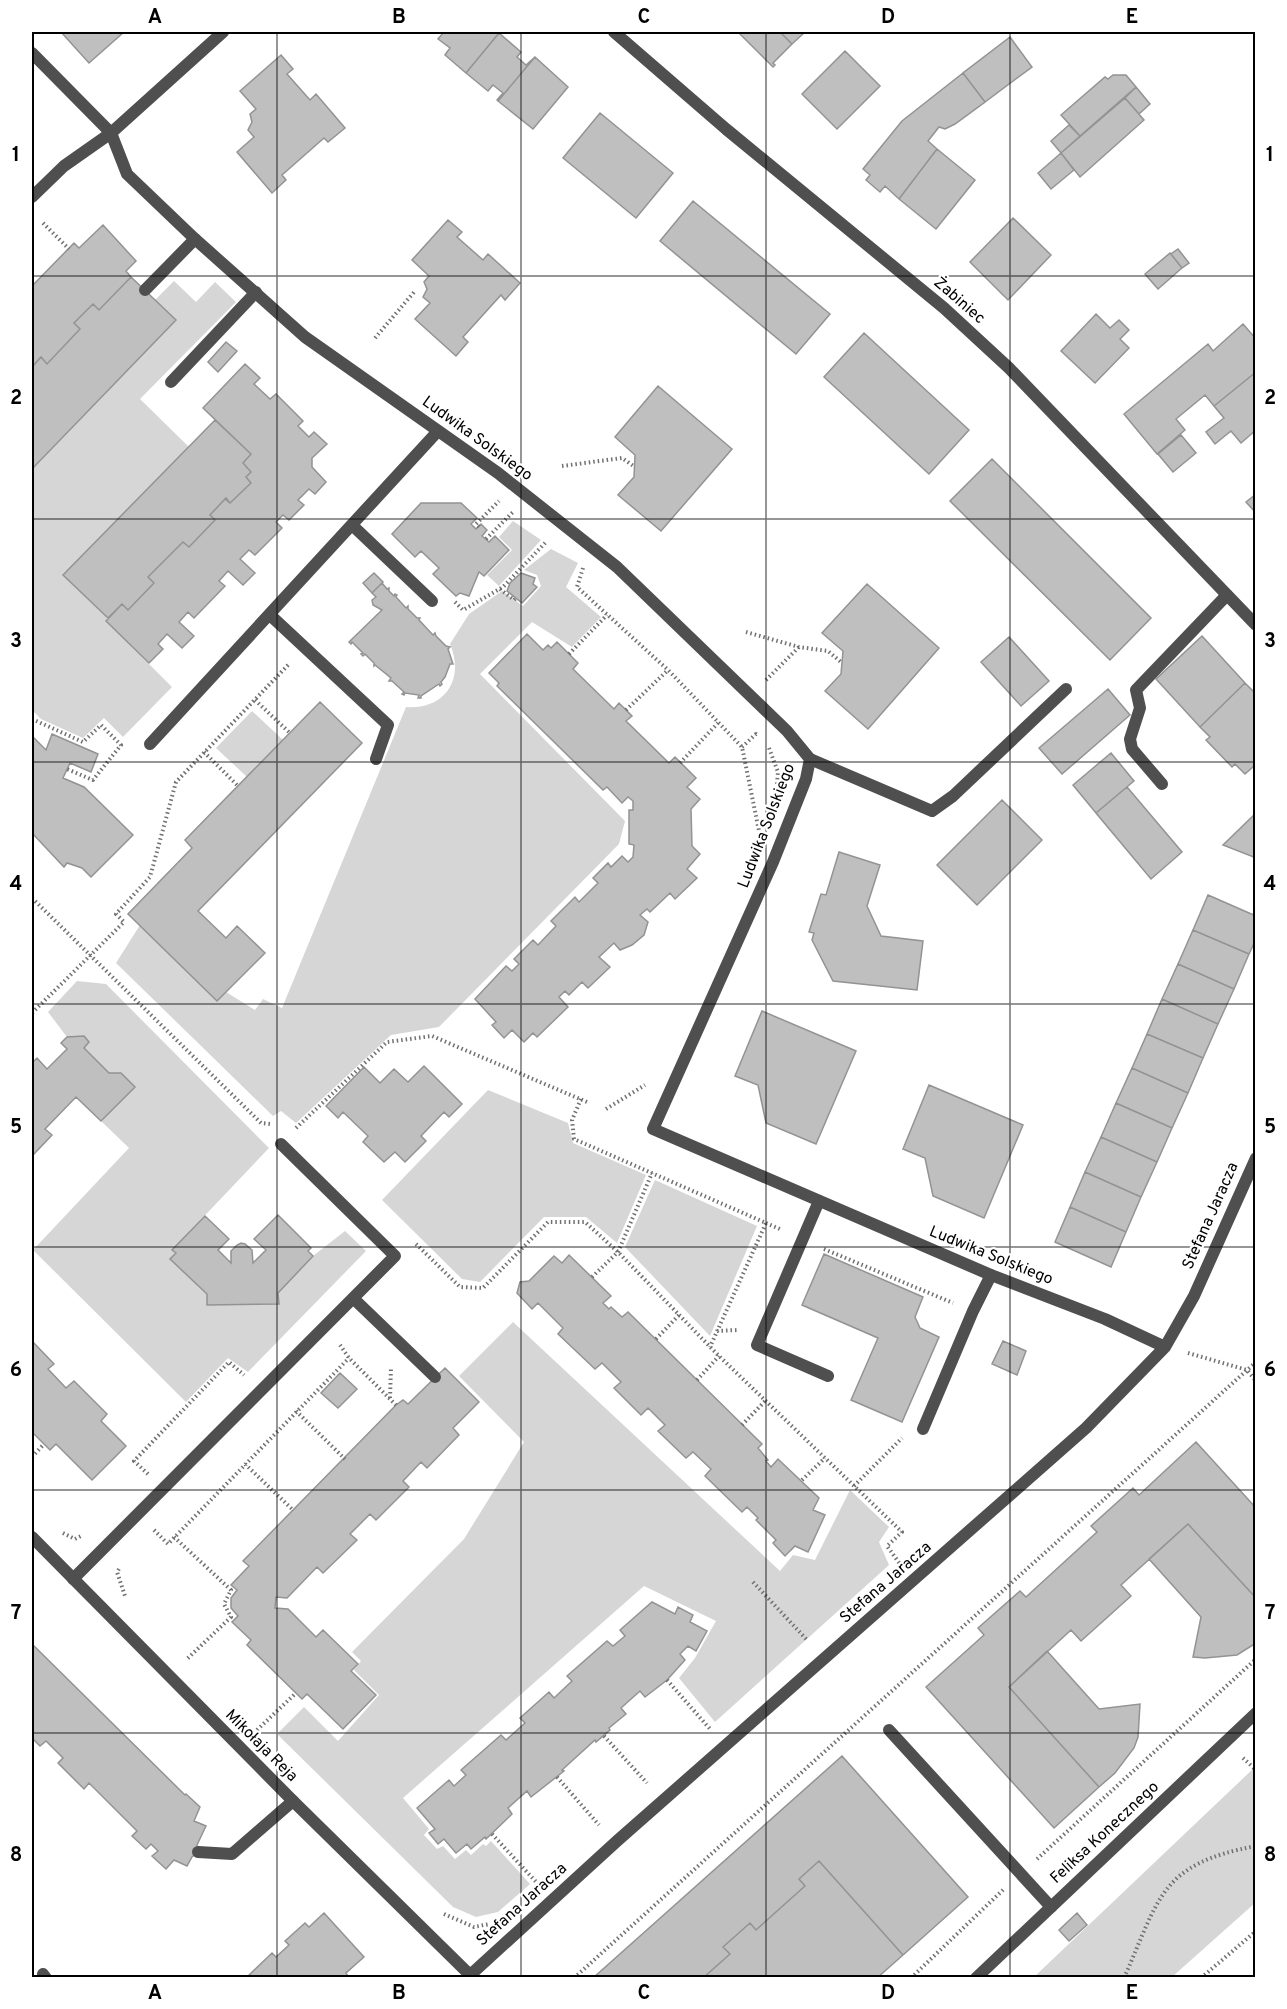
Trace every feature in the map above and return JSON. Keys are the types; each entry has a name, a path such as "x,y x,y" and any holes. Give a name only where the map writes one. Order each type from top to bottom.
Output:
{"street":[{"path":"32,197 64,166 111,133 223,32"},
{"name":"Żabiniec","path":"614,32 726,129 944,308 1009,368 1256,625"},
{"path":"32,53 111,133"},
{"name":"Ludwika Solskiego","path":"111,133 127,174 195,239 305,337 498,473 617,567 787,731 810,759 806,780 772,862 653,1129 991,1275 1105,1319 1165,1347"},
{"path":"145,290 195,239"},
{"path":"171,382 256,292"},
{"path":"150,744 438,431"},
{"path":"352,525 432,601"},
{"path":"1162,784 1132,749 1130,739 1140,708 1136,690 1227,595"},
{"path":"270,615 306,646 388,725 376,759"},
{"path":"810,759 932,811 953,796 1066,689"},
{"path":"73,1579 395,1256 281,1144"},
{"name":"Stefana Jaracza","path":"469,1976 617,1841 1086,1428 1165,1347 1194,1296 1256,1158"},
{"path":"819,1201 757,1345 828,1376"},
{"path":"922,1429 991,1275"},
{"path":"353,1298 435,1377"},
{"name":"Mikołaja Reja","path":"32,1537 469,1976"},
{"name":"Feliksa Konecznego","path":"976,1977 1256,1713"},
{"path":"889,1730 1051,1907"},
{"path":"198,1852 232,1854 293,1801"}],"path":[{"path":"43,223 69,249"},
{"path":"375,338 416,291"},
{"path":"562,466 622,458 635,467"},
{"path":"486,539 515,510 491,493"},
{"path":"479,527 477,524 500,500"},
{"path":"447,595 463,610 500,589 552,537"},
{"path":"585,561 577,587 668,670 742,747 759,831"},
{"path":"500,589 514,600 516,598"},
{"path":"569,654 607,615"},
{"path":"746,632 799,647 828,651 842,663"},
{"path":"32,1013 124,922 116,914 150,877 176,782 306,646"},
{"path":"765,680 799,647"},
{"path":"626,710 668,670"},
{"path":"255,700 290,733"},
{"path":"32,719 83,742 100,725 121,745 93,780 67,769"},
{"path":"680,763 718,723"},
{"path":"742,747 756,734 770,749 778,772 776,794"},
{"path":"204,752 238,786"},
{"path":"755,840 763,822"},
{"path":"32,898 91,955"},
{"path":"296,1128 387,1042 432,1036 587,1102"},
{"path":"606,1109 645,1084 642,1093"},
{"path":"581,1099 572,1120 574,1139 766,1223 710,1347"},
{"path":"592,1277 618,1252 652,1173"},
{"path":"460,1287 483,1288 548,1222 585,1222 618,1252 719,1356 902,1532 887,1546 901,1565"},
{"path":"803,1239 955,1304 952,1314"},
{"path":"656,1340 679,1315"},
{"path":"341,1340 340,1347 349,1358 396,1405"},
{"path":"1165,1347 1246,1370 1256,1381"},
{"path":"697,1380 719,1356"},
{"path":"390,1398 392,1357"},
{"path":"151,1527 168,1544 349,1358"},
{"path":"142,1482 150,1475 134,1461 229,1362 247,1378"},
{"path":"574,1977 1256,1362"},
{"path":"742,1425 766,1400"},
{"path":"296,1411 345,1459"},
{"path":"854,1486 904,1437"},
{"path":"32,1457 44,1444"},
{"path":"802,1480 825,1458"},
{"path":"245,1464 293,1510"},
{"path":"56,1529 75,1539 83,1535"},
{"path":"174,1537 231,1590 224,1604 231,1617 186,1660 194,1668"},
{"path":"122,1563 117,1572 126,1602"},
{"path":"753,1582 811,1644"},
{"path":"911,1977 1020,1874 1256,1659"},
{"path":"667,1680 712,1731"},
{"path":"257,1730 296,1693"},
{"path":"249,1723 265,1738"},
{"path":"604,1736 649,1786"},
{"path":"557,1778 602,1828"},
{"path":"492,1834 538,1884"},
{"path":"1124,1977 1155,1904 1167,1887 1182,1873 1201,1861 1226,1852 1256,1846"},
{"path":"529,1892 546,1877"},
{"path":"436,1906 445,1915 474,1927 493,1924"},
{"path":"1201,1977 1256,1931"}],"shaded area":[{"path":"174,281 196,302 215,282 236,302 140,399 189,447 64,575 108,618 106,621 172,687 123,737 104,718 83,738 41,719 32,710 32,469 176,320 155,300"},
{"path":"513,521 541,540 499,586 487,575 512,550 499,537"},
{"path":"551,549 578,563 566,587 601,617 572,647 532,622 480,674 625,821 619,844 439,1027 391,1035 296,1123 281,1111 273,1116 116,963 140,925 217,1001 226,992 255,1010 263,999 282,1008 406,707 420,707 441,698 453,680 455,669 450,644 469,614 502,591 523,606 541,586 537,575 524,570"},
{"path":"252,711 283,740 247,777 216,748"},
{"path":"77,981 106,984 269,1148 173,1249 176,1253 171,1259 207,1294 207,1305 278,1304 278,1293 313,1256 345,1231 366,1251 248,1372 228,1358 186,1402 33,1250 129,1148 101,1121 134,1087 121,1073 109,1073 84,1048 89,1042 84,1037 67,1037 48,1012"},
{"path":"488,1090 568,1123 573,1143 646,1175 617,1243 586,1217 544,1217 480,1282 462,1279 382,1200"},
{"path":"655,1180 757,1226 710,1336 625,1247"},
{"path":"513,1322 780,1571 793,1555 815,1560 850,1490 889,1527 879,1542 889,1565 715,1722 679,1678 695,1658 716,1621 644,1586 403,1798 429,1829 424,1835 437,1849 443,1846 455,1859 466,1850 471,1855 483,1844 486,1846 491,1841 530,1884 498,1912 476,1917 453,1907 277,1734 304,1707 338,1741 379,1695 354,1670 361,1661 352,1652 464,1539 524,1442 459,1376"},
{"path":"1255,1767 1255,1903 1172,1977 1034,1977"}],"building":[{"path":"61,32 124,32 89,63"},
{"path":"444,32 499,33 466,73 445,55 450,48 438,39"},
{"path":"738,32 780,32 792,44 773,63 775,65 773,67"},
{"path":"780,32 805,32 792,44"},
{"path":"499,33 521,52 517,57 526,65 535,57 498,101 503,93 493,85 488,91 466,73"},
{"path":"1010,37 1032,67 985,102 963,73"},
{"path":"845,51 880,86 837,129 802,94"},
{"path":"281,55 293,69 287,74 310,100 316,94 345,128 328,142 324,138 282,175 286,180 272,193 237,152 254,137 248,130 252,122 250,114 256,109 240,91"},
{"path":"535,57 568,87 533,129 498,101"},
{"path":"963,73 985,102 955,124 945,129 939,127 928,141 937,149 899,199 885,186 880,192 866,180 870,175 863,169 902,121"},
{"path":"1113,75 1126,75 1136,87 1080,136 1061,115 1105,77 1108,79"},
{"path":"1136,87 1150,104 1139,114 1125,98"},
{"path":"1125,98 1144,120 1080,177 1061,153"},
{"path":"600,113 673,173 636,218 563,158"},
{"path":"1069,125 1080,136 1061,153 1051,141"},
{"path":"937,149 975,180 936,229 899,199"},
{"path":"1061,153 1074,170 1051,189 1038,173"},
{"path":"693,201 830,314 796,354 660,241"},
{"path":"1013,218 1051,255 1008,300 970,262"},
{"path":"448,220 462,232 457,237 483,260 488,254 520,283 505,300 501,295 463,337 468,342 456,356 415,319 430,303 423,297 427,289 424,282 429,276 412,260"},
{"path":"103,225 136,261 126,271 131,277 99,310 93,304 74,323 80,329 47,364 41,357 32,367 32,286 74,243 79,248"},
{"path":"1178,249 1189,263 1182,268 1171,254"},
{"path":"1170,253 1182,268 1158,289 1145,274"},
{"path":"131,277 176,320 32,469 32,367 41,357 47,364 80,329 74,323 93,304 99,310"},
{"path":"1096,314 1110,328 1119,320 1129,330 1120,339 1129,348 1095,383 1061,351"},
{"path":"1243,324 1256,339 1256,372 1214,406 1205,395 1176,419 1185,430 1157,454 1124,414 1208,344 1213,351"},
{"path":"864,333 969,430 929,474 824,377"},
{"path":"226,342 237,351 218,372 208,362"},
{"path":"245,364 260,378 254,384 270,399 276,394 303,421 298,426 309,437 314,432 327,444 312,458 312,467 326,482 315,494 309,489 298,500 304,505 289,520 283,515 276,522 282,528 255,555 249,550 240,559 255,573 243,585 228,571 219,581 225,586 194,618 188,612 179,622 194,636 182,648 167,634 158,644 163,649 149,663 106,621 122,604 128,610 154,583 148,577 183,542 189,547 215,520 210,515 225,499 230,503 251,483 246,477 251,472 243,463 251,454 203,408"},
{"path":"1256,372 1256,430 1241,443 1231,431 1215,444 1206,432 1224,418 1214,406"},
{"path":"658,386 732,449 661,531 618,495 634,477 635,455 615,437"},
{"path":"215,420 251,454 243,463 251,472 246,477 251,483 230,503 226,498 210,515 215,520 189,547 183,542 148,577 154,583 128,610 122,604 108,618 63,575"},
{"path":"1181,435 1196,453 1173,472 1158,454"},
{"path":"992,459 1151,618 1110,660 950,501"},
{"path":"1256,494 1256,513 1246,502"},
{"path":"421,503 461,503 477,518 471,524 476,529 481,524 487,530 482,536 489,542 495,536 509,550 484,576 479,572 469,596 460,593 456,596 433,574 439,568 421,551 415,557 392,534"},
{"path":"374,573 383,582 372,593 363,583"},
{"path":"521,573 535,578 533,584 537,587 522,603 507,591 510,583"},
{"path":"382,583 394,596 397,595 396,597 406,608 408,606 417,618 420,618 419,620 433,635 435,633 446,646 450,647 448,649 453,664 450,664 442,684 421,698 418,698 419,695 402,694 404,692 389,681 391,678 374,666 365,654 363,656 361,654 363,653 352,642 351,644 349,642 382,610 373,605 372,600 376,597 372,593"},
{"path":"867,584 939,648 868,729 825,691 841,674 843,651 822,633"},
{"path":"527,634 543,650 548,645 551,648 557,642 578,663 573,669 614,709 619,703 632,716 626,721 669,763 675,757 696,778 687,787 700,799 691,809 692,846 700,854 687,869 697,878 675,899 670,893 650,912 647,909 640,915 648,922 644,935 632,945 620,950 614,943 599,957 610,967 588,988 582,982 569,995 565,991 559,997 568,1007 537,1037 533,1033 524,1042 512,1030 504,1038 492,1025 496,1022 475,999 506,966 512,971 519,964 514,959 533,940 538,945 556,926 551,921 575,897 579,902 598,883 593,878 608,863 611,867 622,856 628,862 633,857 634,845 629,844 629,810 633,810 633,801 628,797 622,803 607,787 603,790 497,686 499,683 489,673"},
{"path":"1202,636 1245,683 1200,727 1156,679"},
{"path":"1009,637 1049,681 1021,706 981,662"},
{"path":"1245,683 1254,692 1256,691 1256,770 1253,767 1245,774 1235,764 1232,767 1206,740 1210,737 1200,727"},
{"path":"1108,689 1130,715 1062,774 1039,748"},
{"path":"320,702 362,743 198,911 226,938 237,926 265,953 217,1001 128,914 192,848 185,840"},
{"path":"52,734 98,754 91,772 70,763 63,778 84,787 133,835 91,877 82,868 67,863 64,867 32,833 32,736 46,750"},
{"path":"1111,753 1134,781 1096,813 1073,785"},
{"path":"1127,787 1182,852 1151,879 1096,813"},
{"path":"1002,800 1042,840 977,905 937,865"},
{"path":"1256,813 1256,858 1223,845"},
{"path":"839,852 880,865 867,906 881,936 923,941 917,990 833,981 812,940 814,933 809,932 821,894 826,895"},
{"path":"1208,895 1256,916 1256,939 1249,954 1193,930"},
{"path":"1193,930 1249,954 1234,989 1178,964"},
{"path":"1178,964 1234,989 1218,1024 1162,999"},
{"path":"1162,999 1218,1024 1203,1058 1147,1034"},
{"path":"762,1011 856,1051 816,1144 766,1123 758,1085 735,1076"},
{"path":"1147,1034 1203,1058 1188,1093 1132,1068"},
{"path":"84,1036 89,1042 84,1048 109,1073 121,1073 135,1087 101,1121 76,1097 45,1129 52,1135 32,1156 32,1063 37,1058 47,1069 67,1049 61,1043 67,1037"},
{"path":"424,1066 462,1104 449,1117 444,1112 421,1136 426,1141 405,1162 395,1152 384,1162 363,1142 368,1136 343,1112 338,1118 326,1106 364,1067 380,1083 394,1069 408,1082"},
{"path":"1132,1068 1188,1093 1172,1128 1116,1103"},
{"path":"929,1085 1023,1125 984,1218 933,1196 925,1158 903,1149"},
{"path":"1116,1103 1172,1128 1157,1162 1101,1137"},
{"path":"1101,1137 1157,1162 1141,1197 1085,1172"},
{"path":"1085,1172 1141,1197 1126,1232 1070,1207"},
{"path":"1070,1207 1126,1232 1111,1267 1055,1242"},
{"path":"278,1215 311,1248 308,1251 313,1256 278,1293 279,1304 207,1305 207,1294 170,1259 176,1253 172,1250 205,1216 229,1239 218,1250 231,1263 231,1251 241,1243 252,1250 253,1263 266,1250 254,1239"},
{"path":"824,1254 923,1297 915,1317 920,1328 939,1337 902,1422 851,1400 878,1338 802,1305"},
{"path":"569,1255 611,1296 603,1303 609,1309 611,1307 622,1317 628,1312 762,1444 758,1448 771,1467 778,1459 819,1498 813,1510 825,1515 808,1552 795,1546 785,1556 773,1543 776,1540 756,1520 758,1518 747,1507 742,1512 705,1476 711,1469 693,1452 686,1458 658,1431 665,1425 648,1408 641,1415 614,1388 621,1382 602,1363 595,1369 558,1334 563,1328 538,1303 532,1309 517,1293 520,1282 529,1281 554,1256 562,1263"},
{"path":"32,1341 54,1364 48,1369 66,1388 74,1381 107,1414 101,1421 126,1446 92,1480 56,1444 50,1450 32,1432"},
{"path":"1003,1341 1026,1351 1017,1375 992,1364"},
{"path":"445,1368 479,1402 453,1428 459,1435 427,1468 421,1462 403,1481 409,1487 376,1520 370,1514 350,1534 357,1540 323,1573 317,1567 287,1598 276,1597 275,1608 288,1609 316,1637 323,1630 358,1664 351,1671 376,1695 343,1729 307,1694 302,1699 247,1645 251,1640 232,1622 238,1616 231,1608 231,1598 237,1590 231,1585 249,1566 243,1561 396,1405 403,1400 408,1404"},
{"path":"340,1373 357,1389 338,1408 321,1393"},
{"path":"1196,1442 1256,1508 1256,1598 1188,1524 1121,1585 1131,1596 1081,1641 1071,1630 1009,1687 1099,1787 1054,1828 926,1687 984,1635 978,1628 1020,1591 1026,1597 1097,1532 1091,1526 1133,1488 1139,1495"},
{"path":"1188,1524 1256,1598 1256,1643 1237,1655 1193,1657 1201,1617 1149,1559"},
{"path":"652,1602 675,1614 678,1607 693,1615 690,1622 707,1631 696,1651 688,1646 680,1654 685,1660 667,1680 645,1697 640,1691 621,1708 626,1714 609,1728 610,1730 596,1742 595,1740 562,1770 564,1771 531,1797 527,1791 508,1808 512,1814 486,1839 485,1837 471,1849 467,1844 456,1853 444,1839 438,1844 429,1833 435,1829 417,1808 449,1780 454,1786 466,1775 461,1770 501,1735 506,1740 525,1723 520,1718 549,1692 554,1698 572,1681 567,1676 607,1641 613,1646 625,1636 620,1630"},
{"path":"32,1644 185,1795 200,1807 194,1821 206,1826 197,1845 198,1852 187,1866 174,1860 166,1869 152,1856 158,1851 151,1844 146,1849 132,1836 137,1831 89,1783 84,1789 58,1763 63,1758 46,1741 40,1746 32,1738"},
{"path":"1047,1651 1099,1709 1140,1704 1138,1737 1134,1748 1115,1773 1099,1787 1009,1687"},
{"path":"842,1756 968,1897 903,1955 819,1861 799,1879 805,1886 756,1930 750,1923 723,1947 730,1954 703,1978 593,1978"},
{"path":"819,1861 903,1955 877,1978 703,1978 730,1954 723,1947 750,1923 756,1930 805,1886 799,1879"},
{"path":"324,1913 364,1957 346,1973 349,1978 246,1978 272,1953 276,1957 289,1945 285,1941 305,1923 309,1927"},
{"path":"1077,1913 1087,1925 1069,1941 1059,1930"}]}
